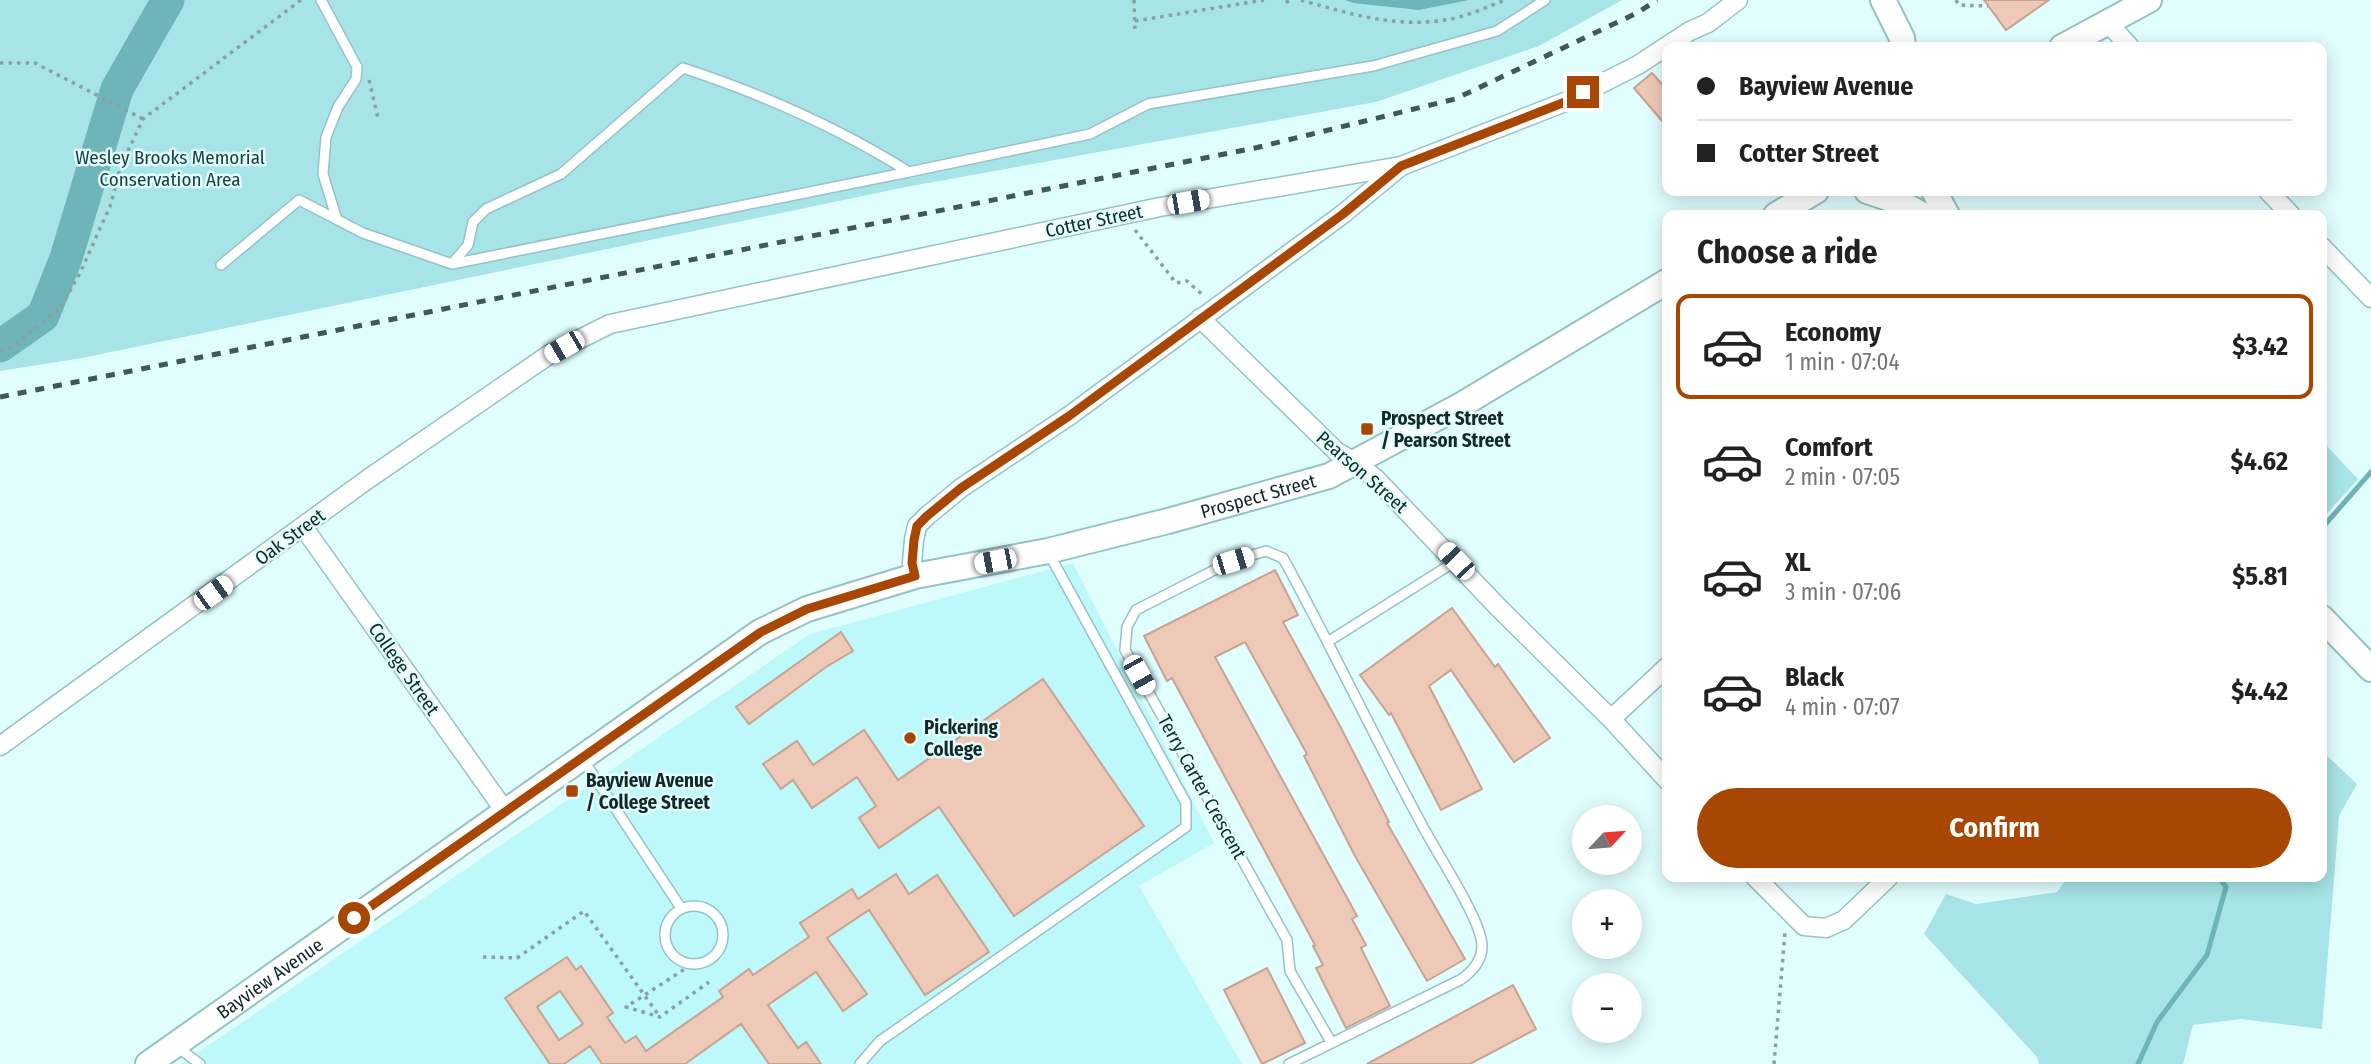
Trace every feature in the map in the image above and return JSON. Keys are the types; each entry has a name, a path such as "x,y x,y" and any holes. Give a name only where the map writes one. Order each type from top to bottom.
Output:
{"main road":[{"path":"1884,0 1904,42"},
{"path":"2071,42 2149,0"},
{"path":"1786,210 1812,196"},
{"path":"1882,196 1914,210"},
{"name":"Prospect Street","path":"807,609 915,576 1048,551 1329,476 1463,404 1662,285"},
{"name":"Bayview Avenue","path":"148,1064 761,632 807,609"},
{"path":"2327,623 2371,669"}],"street":[{"name":"Cotter Street","path":"1673,42 1708,23 1738,0"},
{"path":"2107,22 2125,42"},
{"name":"Cotter Street","path":"585,335 610,324 1123,215 1401,166 1565,102 1638,65 1662,49"},
{"path":"915,576 912,563 914,540 917,526 927,516 961,488 1069,416 1343,214 1401,166"},
{"path":"2273,196 2286,210"},
{"path":"2327,252 2371,298"},
{"name":"Pearson Street","path":"1200,318 1337,452 1356,462 1377,480 1497,606 1612,719 1662,774"},
{"name":"Oak Street","path":"0,746 402,456 550,354 585,335"},
{"name":"College Street","path":"304,528 505,811"},
{"path":"1612,719 1662,672"},
{"path":"1760,882 1804,926 1819,928 1826,928 1844,920 1884,882"}],"lane":[{"path":"321,0 357,67 356,79 338,107 326,137 323,174 337,220"},
{"path":"221,265 299,200 363,233 452,264 1090,134 1148,104 1373,66 1497,31 1545,0"},
{"path":"452,264 468,245 473,222 486,209 561,174 683,68 737,86 867,146 909,172"},
{"path":"860,1064 880,1041 1186,827 1186,803 1048,551"},
{"name":"Terry Carter Crescent","path":"1289,1064 1460,980 1475,970 1483,948 1479,928 1420,823 1329,641 1283,558 1266,551 1233,561 1136,610 1127,627 1125,650 1287,940 1290,971 1331,1042"},
{"path":"1329,641 1456,561"},
{"path":"581,757 681,908"},
{"path":"691,905 712,911 723,930 723,941 712,959 691,965 672,955 666,946 664,935 672,915 691,905"},
{"path":"174,1045 200,1064"}],"path":[{"path":"0,351 15,345 60,309 81,271 111,204 120,168 143,119 301,0"},
{"path":"1134,0 1135,33"},
{"path":"1135,21 1264,0"},
{"path":"1301,0 1364,18 1400,23 1450,19 1506,0"},
{"path":"1956,0 1959,5 1988,6"},
{"path":"0,63 34,63 143,119"},
{"path":"367,76 378,118"},
{"path":"1123,215 1176,283 1187,281 1215,306"},
{"path":"1774,1064 1786,909"},
{"path":"483,957 517,958 584,911 660,1017"},
{"path":"660,1017 626,1007 691,965"},
{"path":"660,1017 709,982"}],"shaded area":[{"path":"1345,0 1469,0 1419,10"},
{"name":"Pickering College","path":"1073,563 1214,843 1139,886 1242,1064 181,1064 810,634"}],"green space":[{"name":"Wesley Brooks Memorial Conservation Area","path":"0,0 1622,0 1539,46 1376,102 906,187 82,358 0,371"},
{"path":"2327,446 2358,479 2327,513"},
{"path":"2327,756 2357,784 2339,816 2322,1029 2241,1019 2193,1025 2183,1064 2039,1064 2037,1057 1924,934 1946,894 1976,904 2057,892 2064,882 2327,882"}],"building":[{"path":"1984,0 2049,0 2006,30"},
{"path":"1652,73 1662,84 1662,121 1634,88"},
{"path":"1275,570 1298,615 1283,622 1340,726 1389,822 1387,823 1465,959 1427,981 1355,856 1304,756 1307,754 1245,642 1215,657 1357,916 1352,919 1366,945 1361,948 1390,1006 1346,1028 1316,968 1323,965 1313,946 1315,945 1172,678 1167,681 1144,636"},
{"path":"1452,608 1495,667 1498,664 1550,738 1514,762 1451,670 1429,686 1482,789 1441,810 1391,713 1389,715 1360,675"},
{"path":"841,632 853,651 826,667 749,724 736,707"},
{"path":"1043,679 1144,826 1014,916 939,807 879,848 859,818 876,806 857,777 812,808 793,780 781,789 763,764 797,741 813,765 864,730 898,780"},
{"path":"896,874 909,894 937,875 989,952 925,995 869,910 827,938 867,994 843,1011 816,972 768,1005 798,1048 806,1042 821,1064 769,1064 741,1024 685,1064 602,1064 590,1046 564,1064 550,1064 505,998 567,957 576,970 581,966 613,1013 607,1017 625,1043 636,1036 646,1051 723,997 719,991 749,969 753,975 809,937 800,923 852,889 858,899","holes":["560,991 583,1024 559,1040 537,1007"]},
{"path":"1267,968 1305,1043 1262,1064 1224,990"},
{"path":"1513,985 1536,1029 1470,1064 1367,1064"}],"waterway":[{"path":"0,346 43,316 66,258 117,89 168,0"},
{"path":"2327,522 2371,472"},
{"path":"2138,1064 2157,1022 2207,955 2226,887 2222,882"}],"railway":[{"path":"0,397 1255,148 1455,99 1637,13 1657,0"}],"place":[{"name":"Prospect Street / Pearson Street","path":"1367,429"},
{"name":"Pickering College","path":"910,738"},
{"name":"Bayview Avenue / College Street","path":"572,791"}],"route":[{"path":"354,918 761,632 807,609 915,576 912,563 914,540 917,526 927,516 961,488 1069,416 1343,214 1401,166 1565,102 1583,92"}]}
